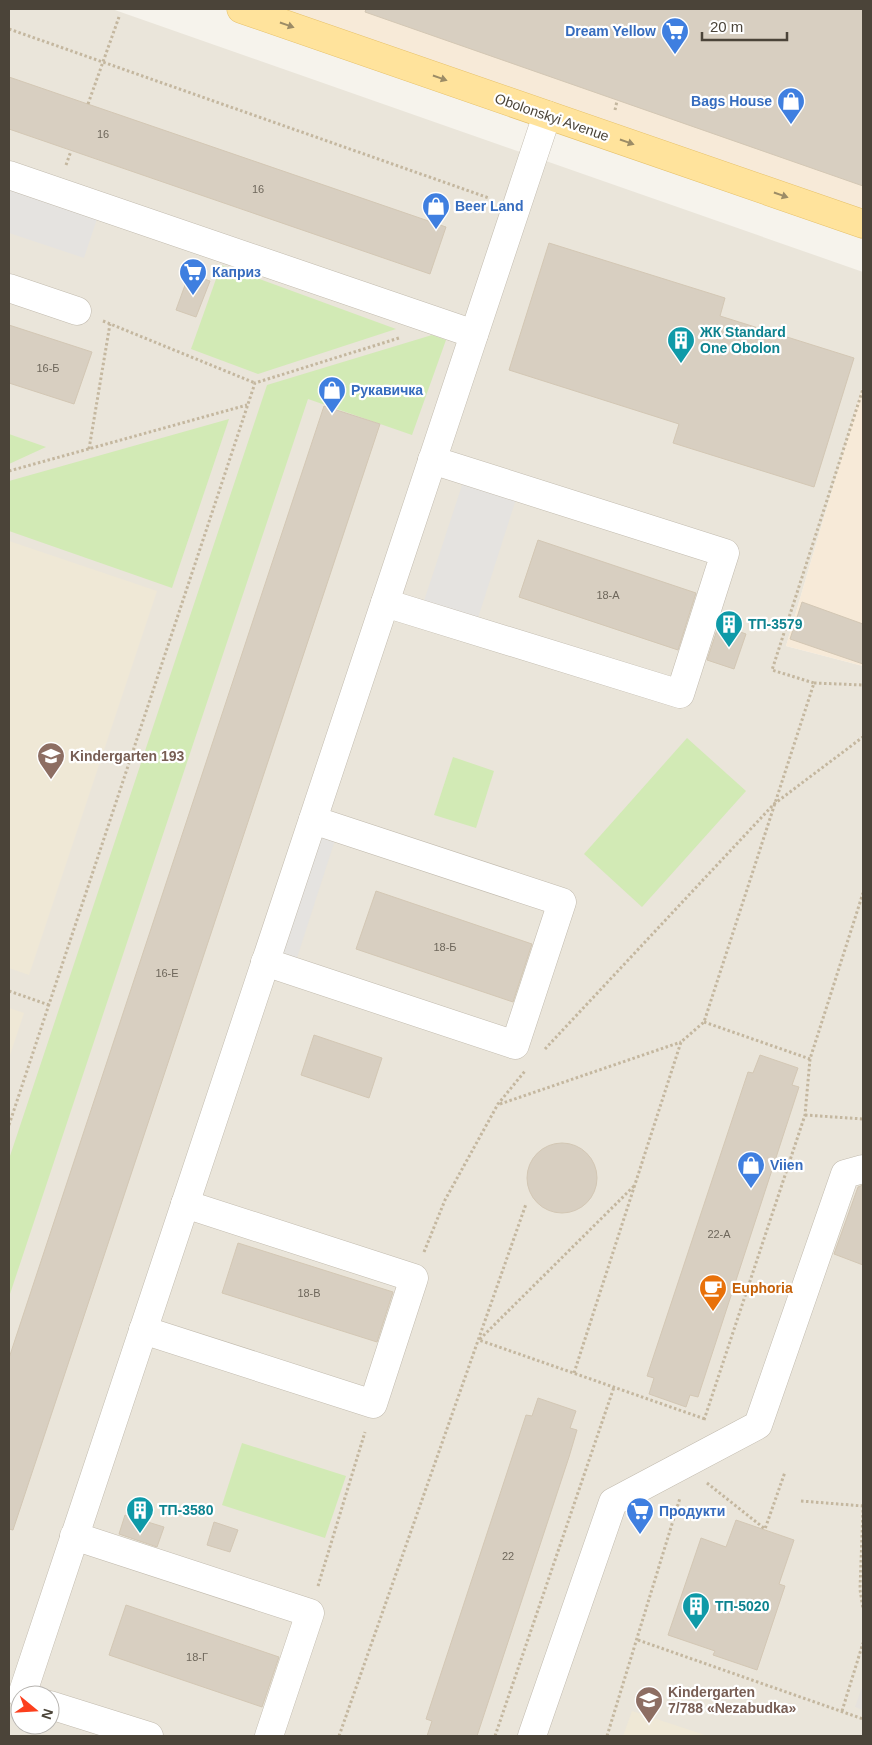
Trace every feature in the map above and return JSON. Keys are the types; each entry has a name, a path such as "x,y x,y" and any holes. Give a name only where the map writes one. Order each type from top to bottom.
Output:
{"main road":[{"name":"Obolonskyi Avenue","path":"241,9 863,224"}],"lane":[{"path":"25,1685 547,115"},
{"path":"9,175 474,334"},
{"path":"9,288 77,311"},
{"path":"385,603 680,694 725,553 432,460"},
{"path":"265,962 514,1045 562,902 313,820"},
{"path":"532,1736 613,1502 690,1465 758,1425 845,1174 863,1169"},
{"path":"143,1330 373,1404 414,1278 185,1204"},
{"path":"74,1536 310,1613 269,1736"},
{"path":"60,1709 149,1736"}],"path":[{"path":"88,104 119,17"},
{"path":"9,30 516,208"},
{"path":"77,311 255,383 406,336"},
{"path":"89,449 110,324"},
{"path":"9,1124 255,383"},
{"path":"863,389 772,670 814,683 863,685"},
{"path":"9,471 248,405"},
{"path":"498,1104 682,1042 704,1022 814,683"},
{"path":"514,1045 540,1054 774,804 863,737"},
{"path":"607,1736 638,1640 690,1465 805,1115 810,1059 863,893"},
{"path":"9,991 49,1005"},
{"path":"704,1022 810,1059"},
{"path":"574,1373 682,1042"},
{"path":"414,1278 445,1200 498,1104 528,1068"},
{"path":"805,1115 863,1119"},
{"path":"479,1340 635,1184"},
{"path":"339,1736 526,1204"},
{"path":"479,1340 705,1419"},
{"path":"494,1736 614,1387"},
{"path":"310,1613 373,1404"},
{"path":"690,1465 765,1530 785,1472"},
{"path":"801,1501 863,1506"},
{"path":"863,1510 860,1589 863,1609"},
{"path":"638,1640 863,1719"},
{"path":"842,1711 863,1643"}],"shaded area":[{"path":"9,9 112,9 863,272 863,385 786,646 863,666 863,1736 9,1736"},
{"name":"Dream Yellow","path":"264,9 863,9 863,216"},
{"path":"9,186 98,216 84,258 9,233"},
{"path":"863,385 863,666 786,646"},
{"path":"464,479 517,496 478,618 424,601"},
{"name":"Kindergarten 193","path":"9,541 157,591 29,975 9,968"},
{"path":"313,833 335,840 296,961 274,954"},
{"path":"9,1008 24,1013 9,1058"},
{"path":"863,1684 863,1710 855,1707"},
{"name":"Kindergarten 7/788 «Nezabudka»","path":"632,1711 708,1736 623,1736"}],"green space":[{"path":"221,265 396,329 258,374 191,349"},
{"path":"432,335 446,340 412,435 308,399 9,1297 9,1159 267,385"},
{"path":"229,419 172,588 9,531 9,481"},
{"path":"9,434 46,447 9,464"},
{"path":"687,738 746,791 642,907 584,854"},
{"path":"453,757 494,771 476,828 434,815"},
{"path":"242,1443 346,1476 325,1538 222,1505"}],"building":[{"name":"Dream Yellow","path":"366,9 863,9 863,186 365,12"},
{"path":"9,77 446,227 430,274 9,129"},
{"name":"ЖК Standard One Obolon","path":"549,243 725,298 720,316 854,358 814,487 673,443 679,424 509,370"},
{"name":"Каприз","path":"189,274 210,281 196,317 176,310"},
{"path":"9,325 92,352 74,404 9,383"},
{"path":"324,406 380,424 13,1530 9,1529 9,1358"},
{"path":"538,540 696,593 678,650 519,597"},
{"path":"802,602 863,624 863,664 790,639"},
{"name":"ТП-3579","path":"719,624 746,634 734,669 707,660"},
{"path":"376,891 532,944 513,1002 356,949"},
{"path":"314,1035 382,1058 369,1098 301,1075"},
{"path":"760,1055 798,1068 792,1085 799,1087 698,1397 690,1395 686,1407 649,1394 654,1378 647,1376 748,1072 753,1073"},
{"path":"562,1143 575,1146 587,1153 594,1165 597,1178 594,1191 587,1203 575,1210 562,1213 549,1210 537,1203 530,1191 527,1178 530,1165 537,1153 549,1146"},
{"path":"863,1185 863,1265 834,1254 858,1187"},
{"path":"238,1243 393,1292 377,1342 222,1293"},
{"path":"538,1398 576,1411 570,1428 577,1430 569,1457 477,1736 427,1736 432,1721 426,1719 526,1415 532,1416"},
{"name":"ТП-3580","path":"125,1515 164,1527 157,1547 119,1534"},
{"path":"736,1520 794,1540 779,1584 785,1586 757,1670 713,1655 715,1651 668,1635 701,1538 726,1547"},
{"path":"214,1522 238,1530 230,1552 207,1545"},
{"path":"126,1605 279,1657 262,1707 109,1655"}],"place":[{"name":"Dream Yellow","path":"675,55"},
{"name":"Bags House","path":"791,125"},
{"name":"Beer Land","path":"436,230"},
{"name":"Каприз","path":"193,296"},
{"name":"ЖК Standard One Obolon","path":"681,364"},
{"name":"Рукавичка","path":"332,414"},
{"name":"ТП-3579","path":"729,648"},
{"name":"Kindergarten 193","path":"51,780"},
{"name":"Viien","path":"751,1189"},
{"name":"Euphoria","path":"713,1312"},
{"name":"ТП-3580","path":"140,1534"},
{"name":"Продукти","path":"640,1535"},
{"name":"ТП-5020","path":"696,1630"},
{"name":"Kindergarten 7/788 «Nezabudka»","path":"649,1724"}]}
